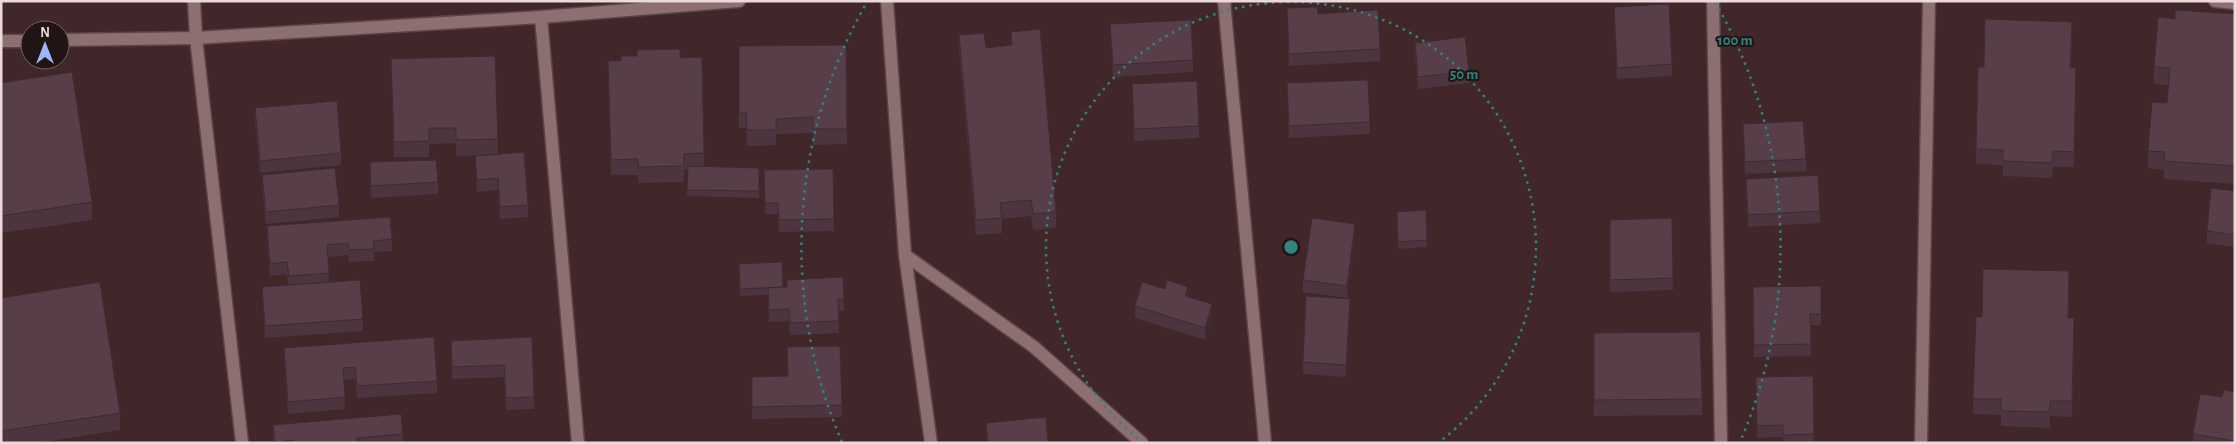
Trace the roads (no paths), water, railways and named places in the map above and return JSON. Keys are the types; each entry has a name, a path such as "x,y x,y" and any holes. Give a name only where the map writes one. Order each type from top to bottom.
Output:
{"street":[{"path":"194,1 196,38 242,443"},
{"path":"70,40 196,38 541,18 739,1"},
{"path":"887,1 905,255 931,443"},
{"path":"1224,1 1265,443"},
{"path":"1713,1 1721,443"},
{"path":"1921,443 1929,1"},
{"path":"2215,1 2235,3"},
{"path":"541,18 578,443"},
{"path":"1,41 20,41"},
{"path":"905,255 1034,347 1142,443"}]}
